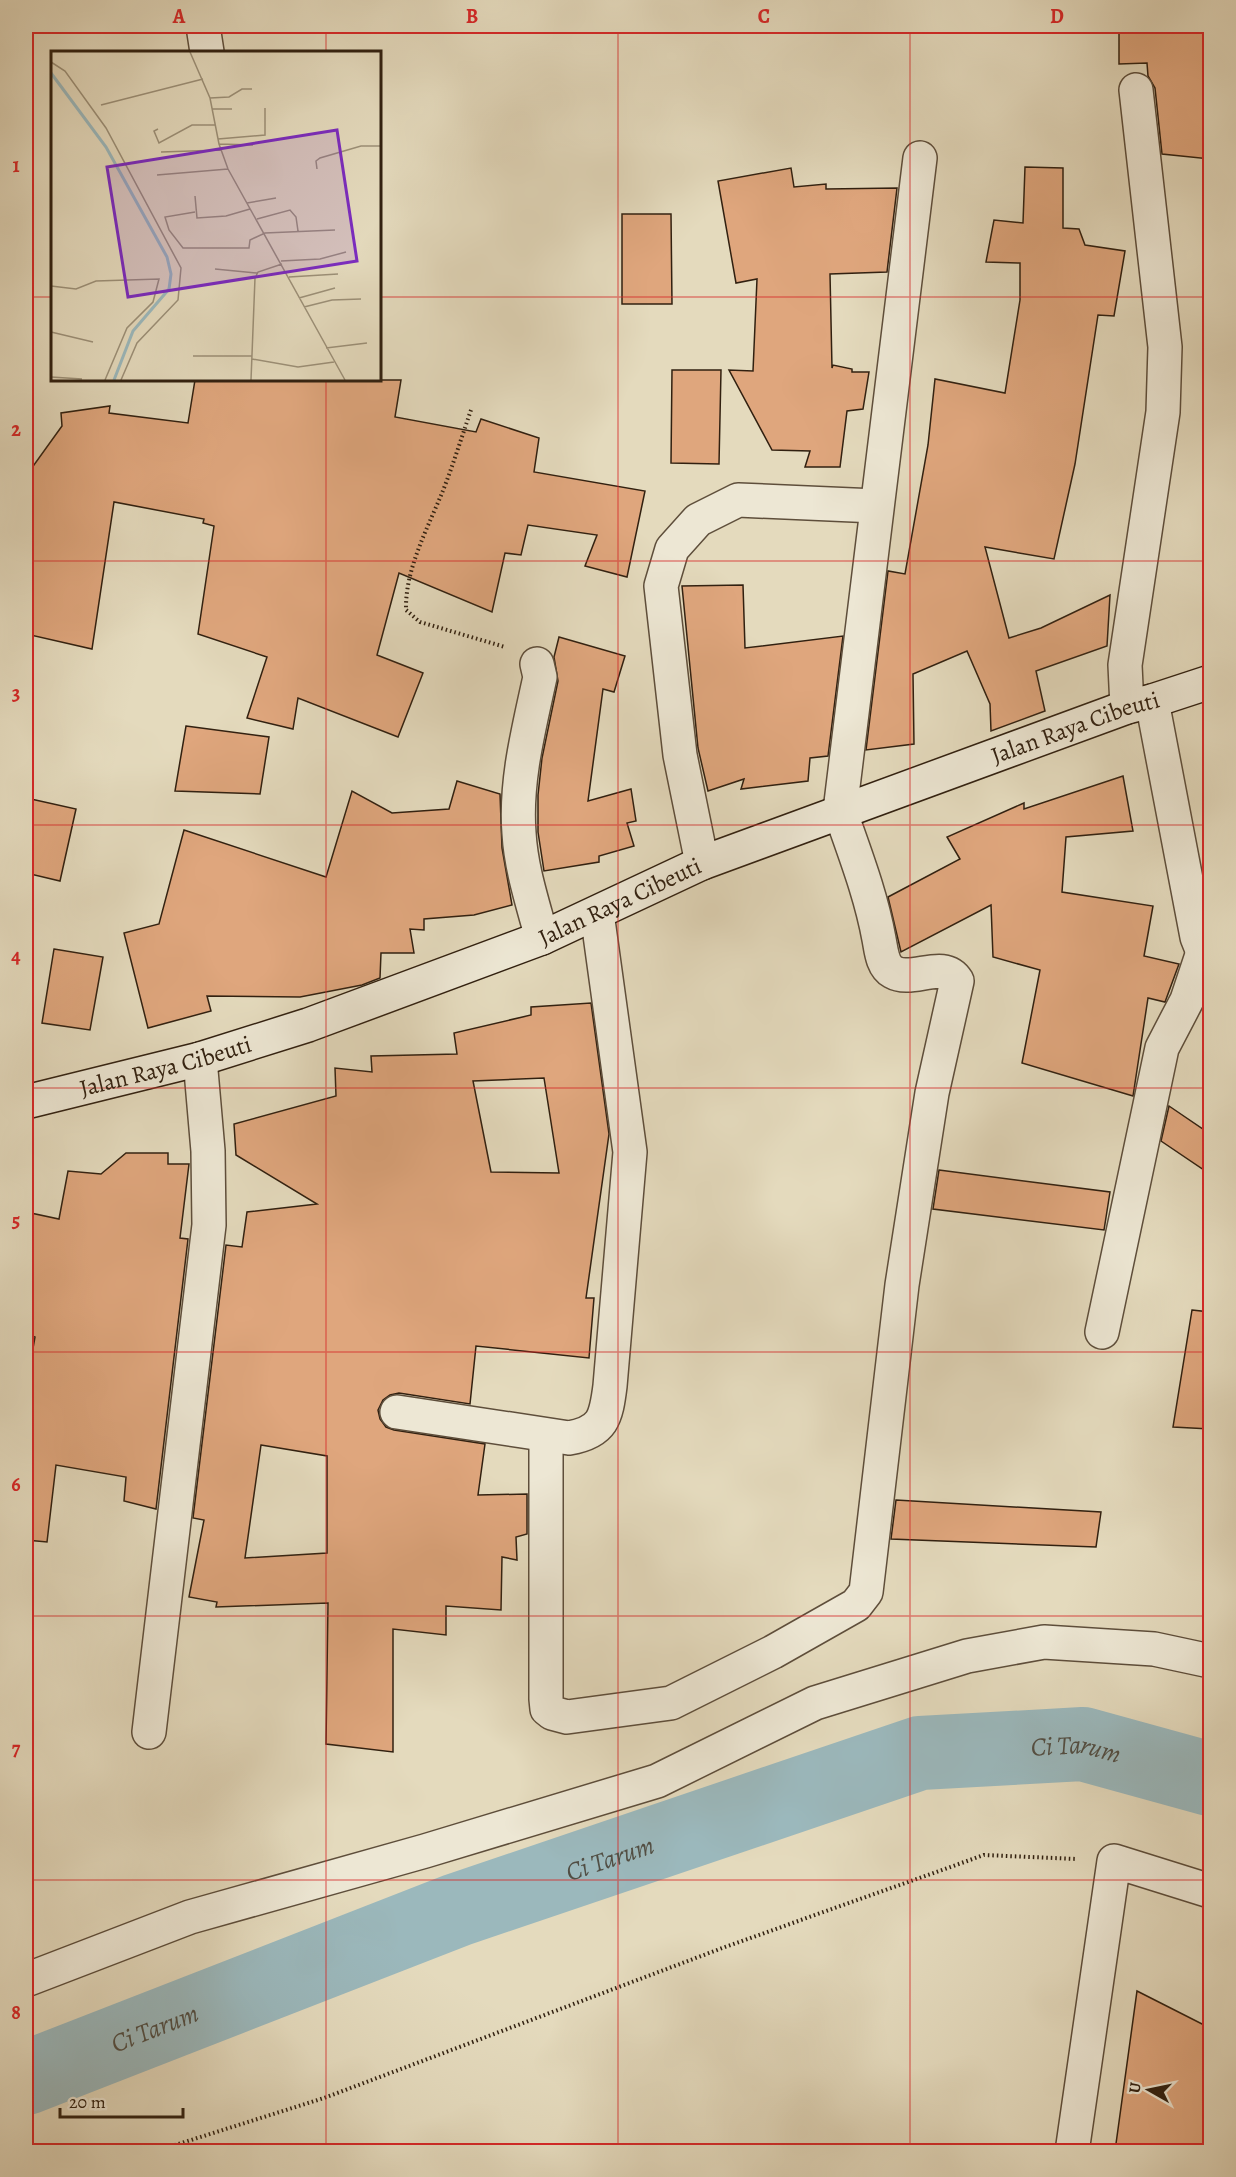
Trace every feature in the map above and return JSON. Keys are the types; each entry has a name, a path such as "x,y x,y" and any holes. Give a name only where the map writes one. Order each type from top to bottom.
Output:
{"street":[{"path":"203,26 207,51"},
{"path":"1102,1332 1162,1048 1207,955 1197,937 1140,704 1125,665 1163,412 1165,346 1136,90"},
{"path":"546,1436 546,1699 548,1709 552,1713 567,1718 671,1703 773,1652 856,1605 866,1592 902,1285 932,1093 957,981 951,973 944,971 906,975 892,972 887,967 883,959 873,906 840,811 876,506 921,158"},
{"path":"702,864 680,755 661,586 672,549 698,520 738,500 876,506"},
{"path":"537,664 540,677 522,759 519,833 523,864 542,938"},
{"name":"Jalan Raya Cibeuti","path":"26,1102 200,1059 308,1025 542,938 702,864 840,811 1140,704 1210,682"},
{"path":"397,1412 569,1438 595,1430 608,1408 630,1152 597,913"},
{"path":"149,1732 209,1225 208,1151 200,1059"},
{"path":"26,1980 190,1917 657,1781 815,1703 967,1656 1044,1642 1154,1649 1210,1661"},
{"path":"1072,2151 1114,1861 1210,1891"}],"path":[{"path":"471,410 444,488 424,531 406,596 406,610 420,622 518,651 534,659 537,664"},
{"path":"153,2151 324,2098 725,1947 984,1855 1114,1861"}],"building":[{"path":"1119,26 1210,29 1210,159 1162,154 1155,88 1148,76 1147,63 1119,64"},
{"path":"1025,167 1063,168 1063,228 1079,229 1085,245 1125,251 1114,316 1098,315 1075,464 1054,559 985,547 1009,638 1041,628 1110,595 1107,646 1036,671 1045,711 991,731 990,704 967,651 913,674 914,744 866,750 888,571 905,574 928,445 935,379 1005,393 1020,300 1020,263 986,262 994,220 1023,223"},
{"path":"791,168 794,187 826,184 826,189 897,188 887,272 830,274 832,368 833,365 852,369 852,372 869,372 863,409 847,411 840,467 805,467 810,451 772,450 729,370 753,371 757,279 736,283 718,181"},
{"path":"622,214 671,214 672,304 622,304"},
{"path":"672,370 721,370 719,464 671,463"},
{"path":"401,380 395,417 476,432 481,419 539,438 534,472 645,491 627,577 585,566 597,535 528,525 521,555 505,553 492,612 399,573 377,655 423,673 398,737 298,698 293,729 247,718 267,657 198,634 214,526 203,523 204,519 114,502 92,649 26,634 26,476 62,426 61,413 110,406 109,413 188,423 195,381"},
{"path":"743,585 745,648 843,636 828,756 810,758 808,781 741,789 744,779 708,791 698,748 682,586"},
{"path":"559,637 625,656 614,692 603,689 588,801 631,789 636,821 627,823 634,846 599,856 599,862 544,871 538,832 538,795 542,758 558,681 554,657"},
{"path":"186,726 269,737 260,794 175,791"},
{"path":"1123,776 1133,831 1066,837 1062,892 1153,906 1144,956 1179,964 1165,1002 1148,998 1133,1096 1022,1063 1040,970 993,957 991,905 901,952 888,897 960,859 947,837 1024,803 1024,809"},
{"path":"457,781 500,794 502,848 512,905 474,915 424,919 424,930 410,929 414,953 381,953 380,978 362,985 300,997 207,996 211,1011 148,1028 124,933 159,924 184,830 326,877 352,791 392,813 449,809"},
{"path":"31,799 76,809 60,881 26,873 26,824"},
{"path":"54,949 103,957 90,1030 42,1023"},
{"path":"591,1003 609,1134 586,1298 594,1298 589,1358 476,1346 470,1404 399,1393 383,1400 378,1410 380,1419 386,1427 485,1444 478,1495 527,1494 527,1534 516,1537 517,1560 502,1557 501,1610 446,1606 446,1635 393,1629 393,1752 326,1744 328,1603 216,1607 217,1602 189,1597 204,1520 193,1518 226,1245 242,1247 247,1212 317,1204 236,1155 234,1124 336,1096 335,1068 372,1072 371,1056 457,1054 454,1033 531,1015 531,1007","holes":["544,1078 559,1173 491,1172 473,1081","261,1445 327,1456 327,1553 245,1558"]},
{"path":"1169,1106 1210,1134 1210,1174 1161,1141"},
{"path":"126,1153 168,1153 168,1164 189,1164 180,1238 188,1239 156,1509 124,1501 126,1477 56,1465 47,1542 26,1540 26,1388 35,1337 26,1334 26,1212 59,1219 68,1171 101,1174"},
{"path":"939,1170 1110,1192 1104,1230 933,1209"},
{"path":"1192,1310 1210,1312 1210,1429 1173,1427"},
{"path":"896,1500 1101,1512 1096,1547 891,1539"},
{"path":"1137,1991 1210,2028 1210,2151 1115,2151"}],"waterway":[{"name":"Ci Tarum","path":"26,2078 457,1910 920,1753 1083,1744 1210,1779"}]}
